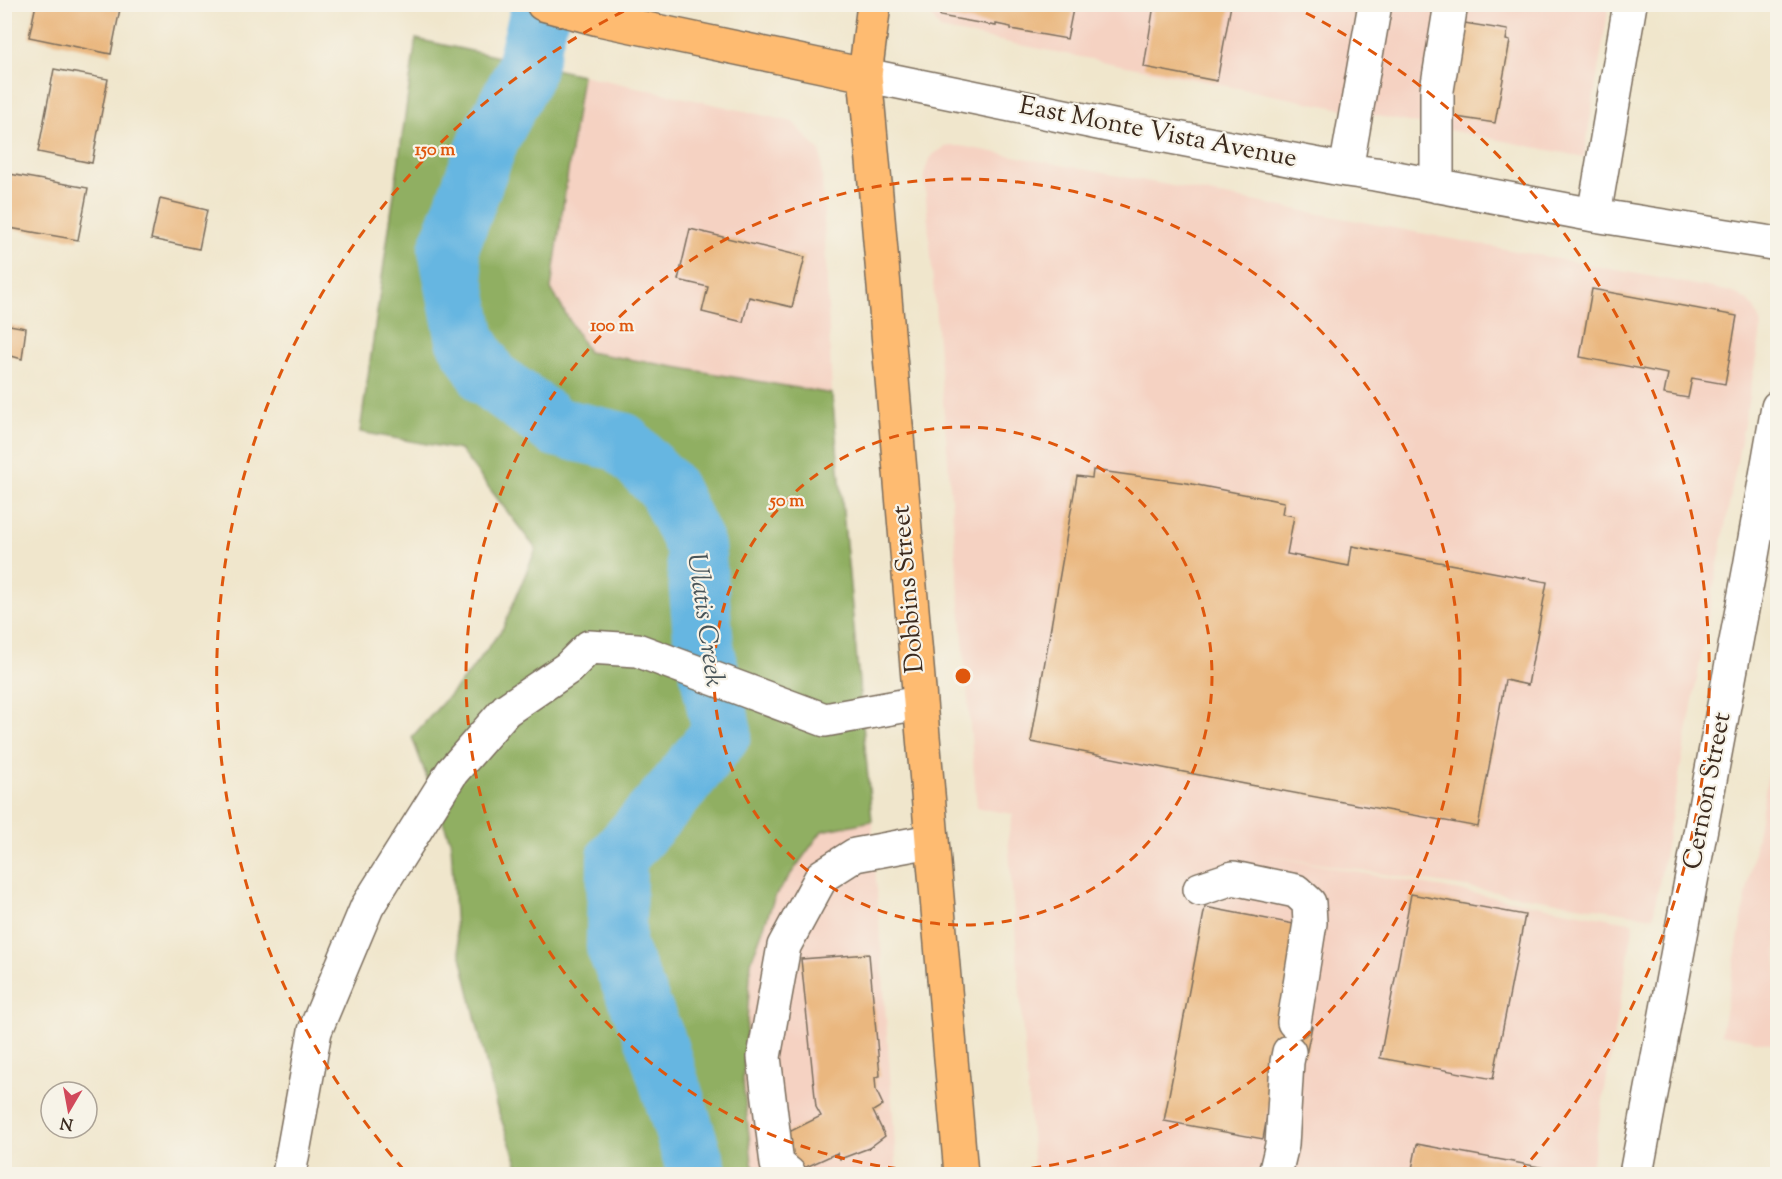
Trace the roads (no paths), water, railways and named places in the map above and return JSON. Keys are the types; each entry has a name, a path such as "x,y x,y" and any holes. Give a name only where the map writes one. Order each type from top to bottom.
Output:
{"main road":[{"name":"East Monte Vista Avenue","path":"543,4 599,19 865,75"},
{"name":"Dobbins Street","path":"874,4 865,75 961,1174"}],"street":[{"path":"1346,170 1375,4"},
{"path":"1437,186 1437,90 1451,4"},
{"path":"1594,215 1630,4"},
{"name":"East Monte Vista Avenue","path":"865,75 1113,126 1346,170 1594,215 1778,244"},
{"name":"Cernon Street","path":"1636,1174 1746,590 1778,407"},
{"path":"289,1174 315,1031 367,907 452,772 506,710 568,668 589,647 637,650 825,720 919,704"},
{"path":"789,1174 777,1164 764,1057 784,946 822,876 855,855 931,841"},
{"path":"1200,889 1233,878 1296,891 1308,903 1310,923 1287,1062 1282,1145 1275,1174"}],"waterway":[{"name":"Ulatis Creek","path":"542,4 524,74 489,140 448,250 466,340 489,378 556,427 622,442 667,488 695,546 704,646 722,732 678,788 617,857 616,947 656,1041 698,1174"}]}
